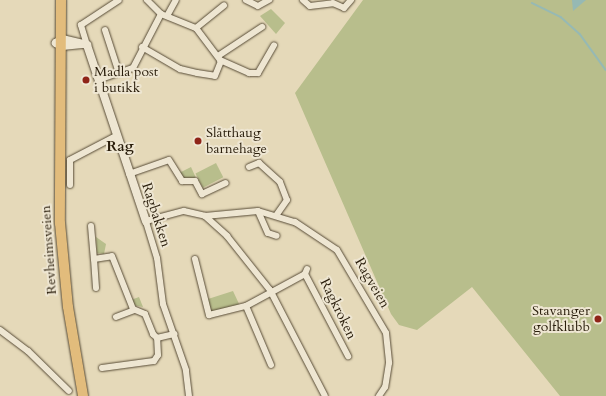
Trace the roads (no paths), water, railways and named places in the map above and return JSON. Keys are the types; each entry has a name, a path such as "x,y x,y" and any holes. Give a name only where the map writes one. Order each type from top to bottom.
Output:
{"main road":[{"name":"Revheimsveien","path":"55,0 60,43"},
{"name":"Revheimsveien","path":"61,0 59,101 62,250 83,396"}],"street":[{"name":"Ragbakken","path":"119,0 81,25 84,45 98,80 146,221 156,258 162,304 186,370 189,396"},
{"path":"147,0 164,15 196,28 220,58 254,74 260,70 274,45"},
{"path":"98,80 133,68 142,47 176,0"},
{"path":"246,0 258,6 269,0"},
{"path":"303,0 312,6 334,3 344,8 351,0"},
{"path":"196,28 224,5"},
{"path":"142,47 180,69 214,76 220,58 262,28"},
{"path":"105,30 119,73"},
{"path":"60,43 84,45"},
{"path":"70,185 70,160 116,136"},
{"path":"129,174 169,160 182,181 194,181 202,194 226,183"},
{"path":"249,168 259,163 280,182 287,200 276,216"},
{"name":"Ragveien","path":"146,221 178,212 204,216 258,212 295,222 337,250 384,328 389,363 385,387 379,396"},
{"path":"258,212 268,233 277,236"},
{"path":"204,216 227,236 270,290 325,396"},
{"path":"91,226 96,288"},
{"path":"94,259 112,256 134,310"},
{"path":"195,259 209,315 246,306 271,365"},
{"name":"Ragkroken","path":"246,306 270,290 306,271 348,356"},
{"path":"102,368 154,361 158,355 157,338 145,314 134,310 116,317"},
{"path":"0,330 28,351 69,391"},
{"path":"157,338 174,334"}],"water":[{"path":"572,0 586,0 573,11"}],"waterway":[{"path":"532,3 561,17 580,34 606,70"}],"place":[{"name":"Madla post i butikk","path":"86,80"},
{"name":"Slåtthaug barnehage","path":"198,141"},
{"name":"Stavanger golfklubb","path":"598,319"}],"district":[{"name":"Rag","path":"120,147"}]}
